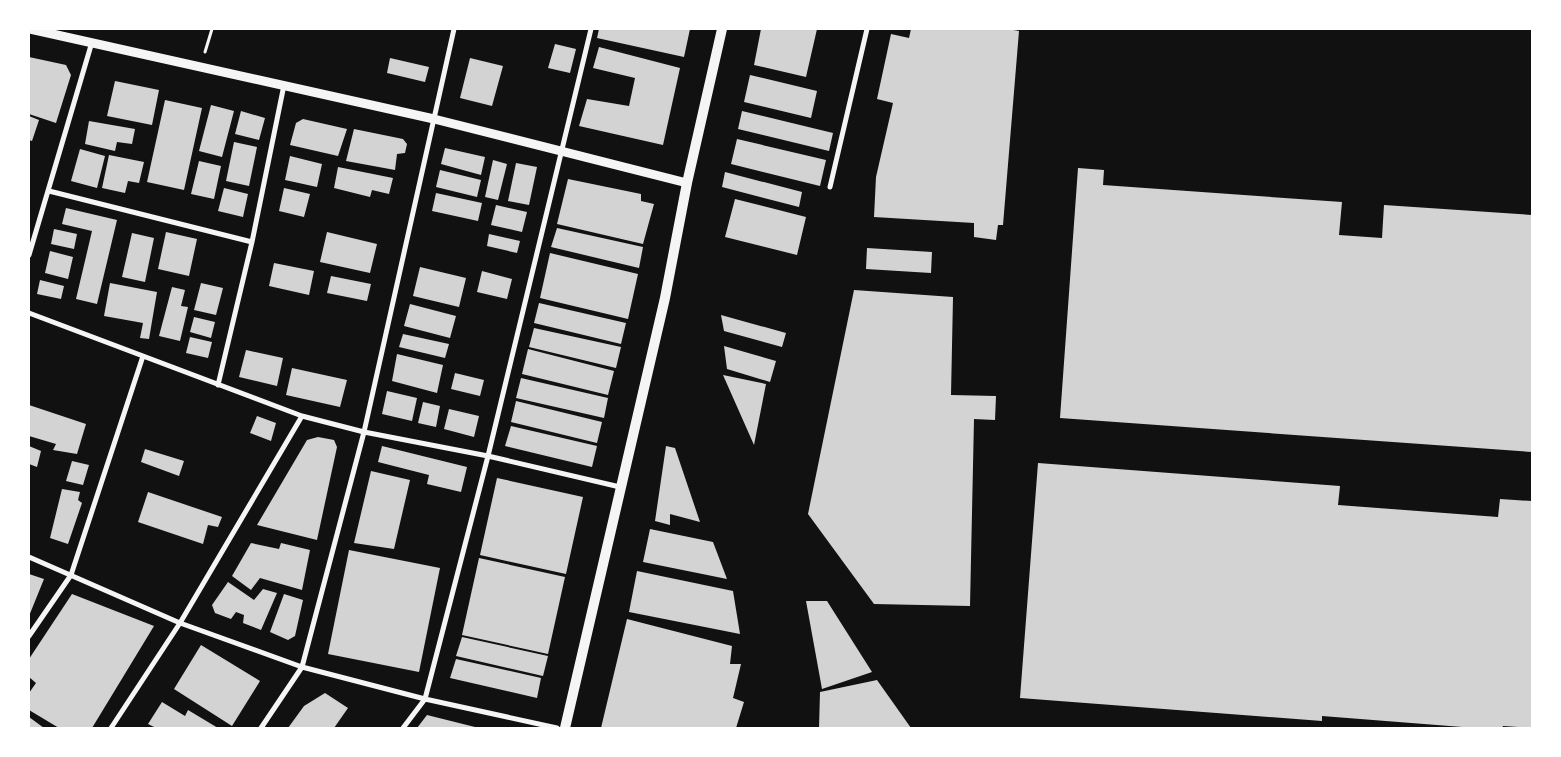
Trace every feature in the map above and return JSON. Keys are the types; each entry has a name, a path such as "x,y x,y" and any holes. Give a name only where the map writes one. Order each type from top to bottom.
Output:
{"main road":[{"path":"565,728 665,298 687,184 722,29"}],"street":[{"path":"30,29 434,119 687,184"},
{"path":"261,728 302,667 364,432 454,29"},
{"path":"403,728 425,699 488,456 591,29"},
{"path":"830,187 867,29"},
{"path":"29,255 92,42"},
{"path":"218,385 252,242 284,85"},
{"path":"49,191 252,242"},
{"path":"29,313 302,416 364,432 488,456 620,486"},
{"path":"29,636 72,575 143,356"},
{"path":"111,728 180,623 302,416"},
{"path":"29,557 180,623 302,667 425,699 557,728"}],"path":[{"path":"201,66 212,29"}],"building":[{"path":"599,29 690,29 684,57 597,38"},
{"path":"761,29 817,29 806,77 754,65"},
{"path":"911,29 1007,29 1019,31 1003,225 998,225 996,240 974,237 974,223 874,217 876,177 893,103 877,99 891,34 909,38"},
{"path":"555,44 576,49 570,73 548,68"},
{"path":"599,47 680,68 663,145 579,126 587,99 629,106 635,78 593,68"},
{"path":"29,57 66,65 71,75 56,123 29,114"},
{"path":"390,58 429,67 425,82 387,73"},
{"path":"470,58 503,66 492,106 460,98"},
{"path":"750,75 817,91 811,118 744,102"},
{"path":"115,81 159,90 152,125 107,116"},
{"path":"165,100 202,108 184,190 147,182"},
{"path":"211,105 234,111 222,157 199,151"},
{"path":"241,111 265,118 259,140 235,134"},
{"path":"742,111 833,133 829,151 738,129"},
{"path":"29,116 39,120 32,141 29,140"},
{"path":"303,119 347,129 338,156 290,145 296,123"},
{"path":"89,121 135,129 132,144 117,142 115,151 85,144"},
{"path":"354,129 403,139 407,144 405,153 397,154 395,170 346,161"},
{"path":"737,139 826,160 820,186 731,164"},
{"path":"234,142 257,147 249,186 226,181"},
{"path":"445,148 485,157 481,175 441,164"},
{"path":"80,149 105,156 97,188 71,181"},
{"path":"109,155 144,162 139,183 128,181 125,193 102,188"},
{"path":"290,156 322,164 317,187 285,180"},
{"path":"493,160 507,164 498,200 485,197"},
{"path":"199,161 221,166 214,199 191,194"},
{"path":"516,163 537,167 529,205 508,201"},
{"path":"338,167 393,178 389,194 372,190 370,197 334,188"},
{"path":"1078,168 1104,170 1103,185 1342,202 1339,235 1382,238 1384,205 1532,215 1532,452 1060,418"},
{"path":"440,170 481,180 477,197 436,187"},
{"path":"725,172 802,192 799,207 722,187"},
{"path":"568,179 641,194 641,201 654,204 643,244 557,224"},
{"path":"224,188 248,194 243,217 218,211"},
{"path":"284,188 310,194 304,217 279,211"},
{"path":"436,193 482,203 478,221 432,211"},
{"path":"735,199 806,217 797,255 725,237"},
{"path":"496,205 527,212 522,232 491,225"},
{"path":"66,208 117,220 97,304 76,299 92,231 62,224"},
{"path":"557,228 643,247 639,268 551,247"},
{"path":"54,229 77,234 74,249 51,244"},
{"path":"166,232 197,239 189,276 158,269"},
{"path":"327,232 377,244 370,273 320,262"},
{"path":"132,233 154,238 145,282 122,277"},
{"path":"489,234 520,241 517,253 487,246"},
{"path":"867,248 932,252 931,273 866,269"},
{"path":"50,251 73,257 68,279 45,273"},
{"path":"550,253 638,274 628,319 540,298"},
{"path":"274,263 314,271 309,295 269,286"},
{"path":"420,267 466,278 459,307 413,296"},
{"path":"482,271 512,279 507,299 477,292"},
{"path":"331,276 371,284 367,301 327,293"},
{"path":"40,280 64,286 61,299 37,294"},
{"path":"110,283 157,292 149,339 140,338 143,323 104,316"},
{"path":"201,283 223,288 216,315 194,310"},
{"path":"172,287 185,290 181,306 188,307 180,341 159,336"},
{"path":"854,290 953,297 951,395 996,396 995,420 974,419 970,606 874,604 808,514"},
{"path":"539,303 626,323 621,344 534,323"},
{"path":"410,304 456,316 450,338 404,326"},
{"path":"721,315 786,333 782,347 724,331"},
{"path":"194,317 215,322 211,338 190,332"},
{"path":"534,328 621,347 616,368 529,347"},
{"path":"403,334 449,344 445,358 399,347"},
{"path":"190,337 212,342 208,358 186,353"},
{"path":"724,346 776,361 770,382 727,369"},
{"path":"528,349 614,371 608,395 522,374"},
{"path":"246,350 283,358 277,386 239,377"},
{"path":"397,354 443,365 437,393 392,381"},
{"path":"292,368 347,380 340,407 286,395"},
{"path":"455,373 484,380 480,396 451,389"},
{"path":"723,375 766,384 754,445"},
{"path":"521,378 608,398 604,418 516,398"},
{"path":"387,391 417,398 412,421 382,414"},
{"path":"516,401 602,422 597,443 511,422"},
{"path":"423,402 440,406 436,427 418,423"},
{"path":"29,405 86,424 77,454 53,450 56,444 29,436"},
{"path":"449,409 479,416 474,437 444,429"},
{"path":"257,416 276,423 271,441 250,433"},
{"path":"511,426 597,446 592,467 505,446"},
{"path":"318,437 334,440 337,447 317,540 257,525 307,440"},
{"path":"29,446 41,451 37,467 29,464"},
{"path":"382,446 467,467 461,492 427,484 429,475 378,462"},
{"path":"666,446 675,448 700,522 670,514 670,525 655,521"},
{"path":"145,449 184,461 179,476 141,462"},
{"path":"72,461 89,465 83,485 66,481"},
{"path":"1038,463 1340,486 1338,505 1498,517 1500,499 1532,501 1532,728 1503,726 1502,728 1475,728 1322,716 1322,721 1020,698"},
{"path":"371,471 410,480 394,549 354,543"},
{"path":"497,478 583,497 566,574 480,555"},
{"path":"62,489 80,492 78,500 82,503 68,544 50,538"},
{"path":"148,492 222,517 218,527 208,525 203,544 138,522"},
{"path":"650,529 713,542 727,579 643,562"},
{"path":"251,543 279,549 281,543 310,550 302,590 260,578 251,590 232,576"},
{"path":"349,550 440,568 419,672 328,654"},
{"path":"479,558 565,577 548,654 462,635"},
{"path":"637,571 733,591 740,634 629,612"},
{"path":"29,574 44,579 29,616"},
{"path":"228,582 254,600 263,589 277,593 261,630 243,623 244,615 236,612 231,619 215,613 212,605"},
{"path":"72,594 154,626 92,728 59,728 29,710 29,693 36,683 29,677 29,659"},
{"path":"284,594 303,600 295,636 288,640 270,632"},
{"path":"806,601 827,601 872,672 822,689"},
{"path":"627,619 732,646 730,664 741,664 733,698 744,702 736,728 601,728"},
{"path":"462,637 548,656 543,676 456,656"},
{"path":"201,645 260,681 232,726 174,689"},
{"path":"456,659 541,678 537,698 450,678"},
{"path":"877,680 911,728 819,728 820,692"},
{"path":"325,693 348,708 334,728 288,728 304,706"},
{"path":"162,702 185,716 188,710 218,728 156,728 148,724"},
{"path":"427,715 479,728 417,728"},
{"path":"29,717 44,728 29,728"}]}
